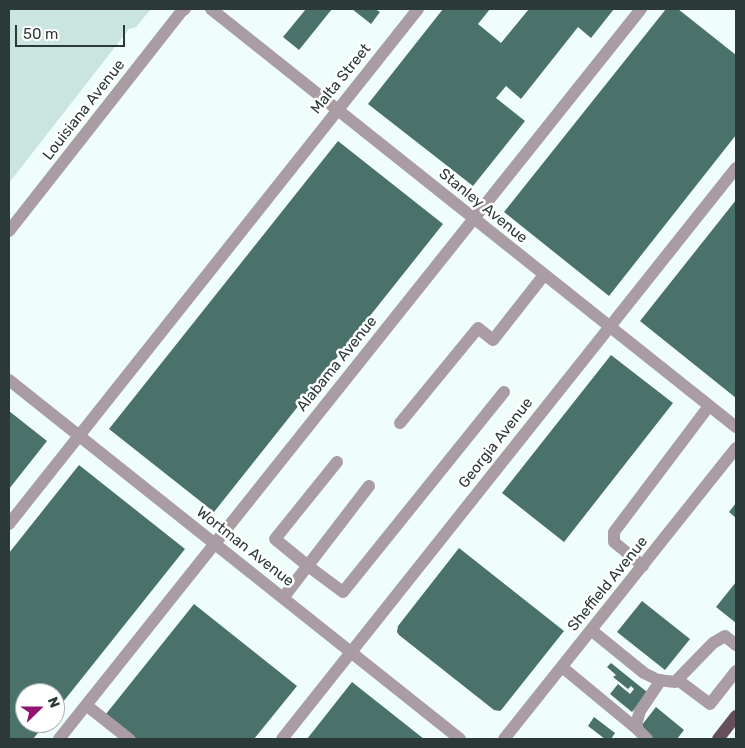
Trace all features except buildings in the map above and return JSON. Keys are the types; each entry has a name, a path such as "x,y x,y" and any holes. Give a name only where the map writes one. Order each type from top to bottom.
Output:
{"main road":[{"path":"718,739 736,716"}],"street":[{"name":"Louisiana Avenue","path":"9,231 185,9"},
{"name":"Stanley Avenue","path":"211,9 736,427"},
{"name":"Malta Street","path":"79,436 418,9"},
{"name":"Alabama Avenue","path":"66,737 86,705 641,9"},
{"name":"Georgia Avenue","path":"282,739 736,168"},
{"path":"400,423 478,328 493,340 544,275"},
{"name":"Wortman Avenue","path":"9,380 460,739"},
{"path":"337,462 274,538 343,592 504,392"},
{"path":"643,566 614,542 614,532 709,406"},
{"path":"9,524 79,436"},
{"name":"Sheffield Avenue","path":"504,739 736,448"},
{"path":"283,598 369,486"},
{"path":"591,630 644,673 660,680 675,682 713,643 725,636 736,645"},
{"path":"562,667 636,728 646,739"},
{"path":"678,680 710,704 736,670"},
{"path":"636,728 640,711 660,680"},
{"path":"86,705 129,739"}],"green space":[{"path":"9,9 151,9 136,27 129,29 9,183"}]}
